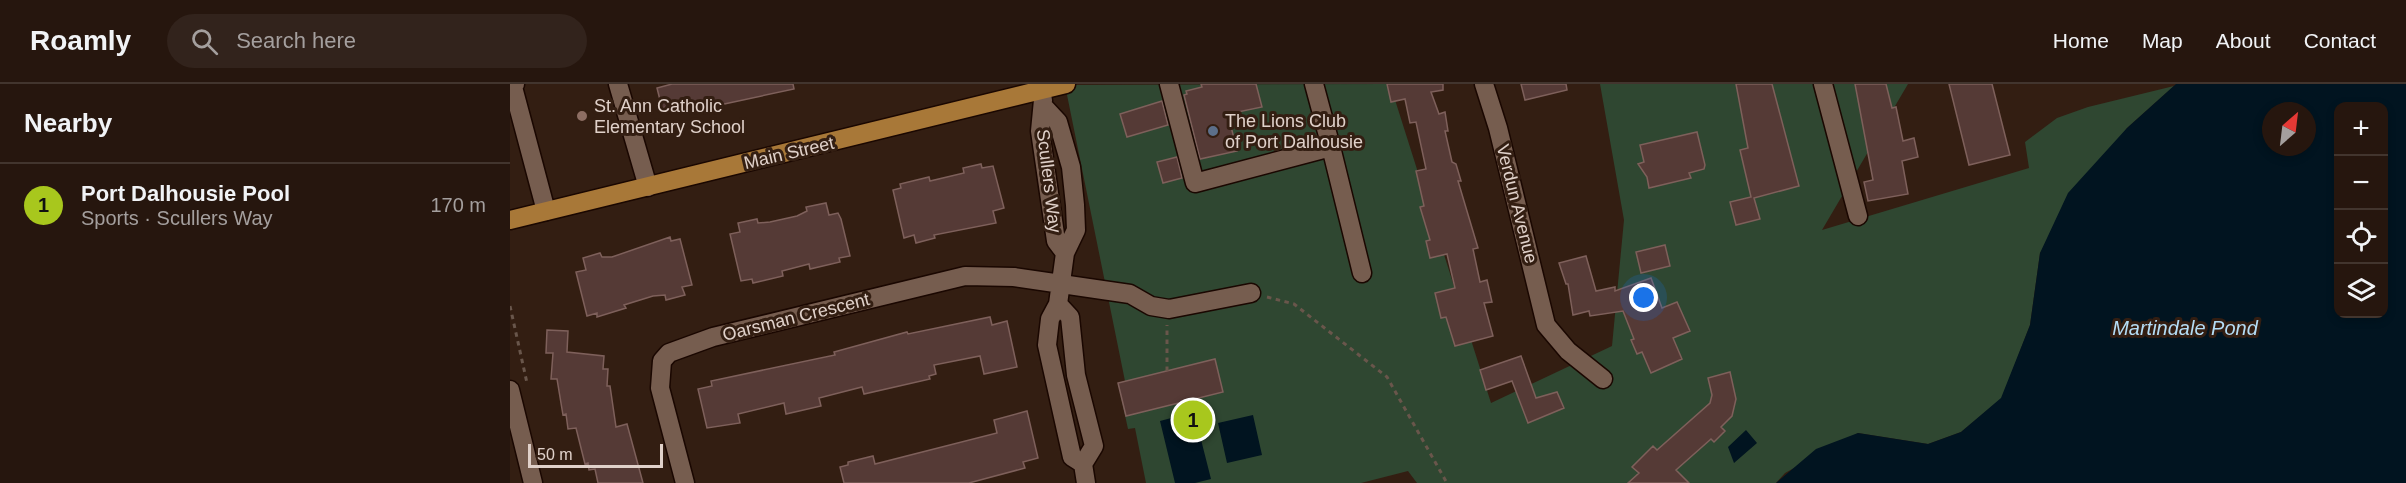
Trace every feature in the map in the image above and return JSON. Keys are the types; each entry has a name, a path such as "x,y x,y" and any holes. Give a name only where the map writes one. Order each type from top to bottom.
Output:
{"main road":[{"name":"Main Street","path":"510,220 1041,94 1066,84"}],"street":[{"path":"515,84 513,87 546,211"},
{"path":"618,84 648,187"},
{"path":"1169,84 1195,183 1331,147"},
{"path":"1314,84 1362,273"},
{"name":"Verdun Avenue","path":"1484,84 1498,128 1546,325 1568,351 1603,380"},
{"path":"1823,84 1858,216"},
{"name":"Scullers Way","path":"1041,94 1040,131 1056,241 1065,253"},
{"name":"Scullers Way","path":"1041,94 1058,122 1071,167 1076,230 1065,253 1058,304 1050,319 1047,345 1072,457 1083,464 1086,483"},
{"name":"Oarsman Crescent","path":"685,483 660,388 662,361 669,353 713,337 965,276 1014,277 1130,294 1151,306 1169,309"},
{"path":"1169,309 1251,293"},
{"path":"510,390 533,483"}],"path":[{"path":"1251,293 1294,304 1387,377 1447,483"},
{"path":"1167,371 1165,345 1169,309"}],"green space":[{"path":"1390,84 1491,403 1612,346 1624,220 1600,84 1908,84 1822,230 2029,168 2025,142 2057,118 2088,107 2174,86 2127,128 2040,253 2030,325 2002,398 1961,432 1928,444 1858,433 1785,473 1776,483 1417,483 1408,471 1361,483 1146,483 1135,428 1128,429 1118,383 1125,381 1065,85"}],"water":[{"name":"Martindale Pond","path":"2176,84 2406,84 2406,483 1776,483 1816,449 1858,433 1928,444 1961,432 2001,398 2030,325 2040,253 2068,193 2127,128"},
{"path":"1194,412 1211,479 1195,483 1175,483 1160,421"},
{"path":"1253,415 1262,455 1227,463 1218,423"},
{"path":"1746,430 1757,443 1734,463 1728,447"}],"building":[{"path":"672,84 793,84 794,89 682,113 680,104 662,108 657,88"},
{"name":"The Lions Club of Port Dalhousie","path":"1201,84 1256,84 1262,107 1228,114 1237,151 1200,159 1184,95 1187,94 1186,91 1202,87"},
{"path":"1387,84 1443,84 1443,90 1431,92 1439,114 1445,112 1448,131 1445,131 1452,162 1456,164 1461,181 1458,181 1478,248 1473,249 1480,282 1487,280 1492,302 1484,303 1493,336 1455,346 1446,317 1441,318 1435,293 1455,288 1447,254 1430,258 1426,241 1430,240 1420,207 1424,206 1416,171 1426,169 1416,122 1410,123 1405,99 1391,102"},
{"path":"1521,84 1566,84 1567,90 1525,100"},
{"path":"1736,84 1772,84 1799,186 1754,198 1760,219 1736,225 1730,202 1751,197 1740,150 1748,148"},
{"path":"1855,84 1886,84 1892,108 1896,107 1903,141 1914,138 1918,157 1902,161 1908,194 1868,201 1864,182 1873,180"},
{"path":"1949,84 1992,84 2010,155 1969,165"},
{"path":"1162,101 1168,125 1127,137 1120,114"},
{"path":"1697,132 1704,169 1689,173 1691,178 1649,188 1647,177 1638,164 1644,162 1640,145"},
{"path":"1177,157 1182,178 1163,183 1157,162"},
{"path":"981,164 982,168 993,166 1004,208 993,211 996,223 934,235 935,238 916,243 914,235 904,238 893,190 901,188 900,184 929,177 930,181 964,173 963,168"},
{"path":"826,203 829,215 838,213 841,219 850,256 839,258 840,262 810,269 809,264 782,271 783,276 753,283 752,279 741,281 730,234 740,232 738,223 757,219 758,223 770,222 797,216 807,211 806,207"},
{"path":"670,237 671,241 680,239 692,285 682,287 685,295 666,300 665,295 653,296 597,317 597,313 587,316 576,272 586,270 583,258 600,253 602,257 612,257"},
{"path":"1665,245 1670,266 1641,273 1636,252"},
{"path":"1586,256 1596,291 1615,287 1615,291 1651,278 1662,308 1677,302 1690,331 1673,338 1682,359 1651,373 1642,352 1637,354 1623,311 1590,316 1589,311 1573,315 1568,284 1566,284 1559,263"},
{"path":"990,317 992,325 1007,321 1017,367 984,374 980,356 934,365 936,374 929,376 930,379 864,394 862,387 819,398 821,406 786,414 784,403 738,414 740,423 707,428 698,389 712,386 711,381 835,355 834,352 907,332 908,334"},
{"path":"547,330 568,331 567,352 604,356 603,369 608,369 607,386 610,386 616,427 627,424 643,483 598,483 595,469 589,470 588,463 585,464 576,428 568,429 566,414 563,415 557,379 551,379 553,353 546,353"},
{"path":"1521,356 1536,398 1557,392 1564,408 1528,423 1512,381 1486,390 1480,370"},
{"path":"1215,359 1223,392 1126,416 1118,383"},
{"path":"1730,372 1736,399 1732,416 1721,427 1725,431 1714,442 1711,439 1676,470 1689,483 1628,483 1639,473 1632,467 1653,446 1657,450 1710,403 1712,395 1708,378"},
{"path":"1027,411 1038,458 1023,462 1025,468 969,483 844,483 840,467 848,465 848,462 873,456 875,464 997,433 994,420"}],"place":[{"name":"St. Ann Catholic Elementary School","path":"582,116"},
{"name":"The Lions Club of Port Dalhousie","path":"1213,131"},
{"name":"Port Dalhousie Pool","path":"1193,420"}]}
